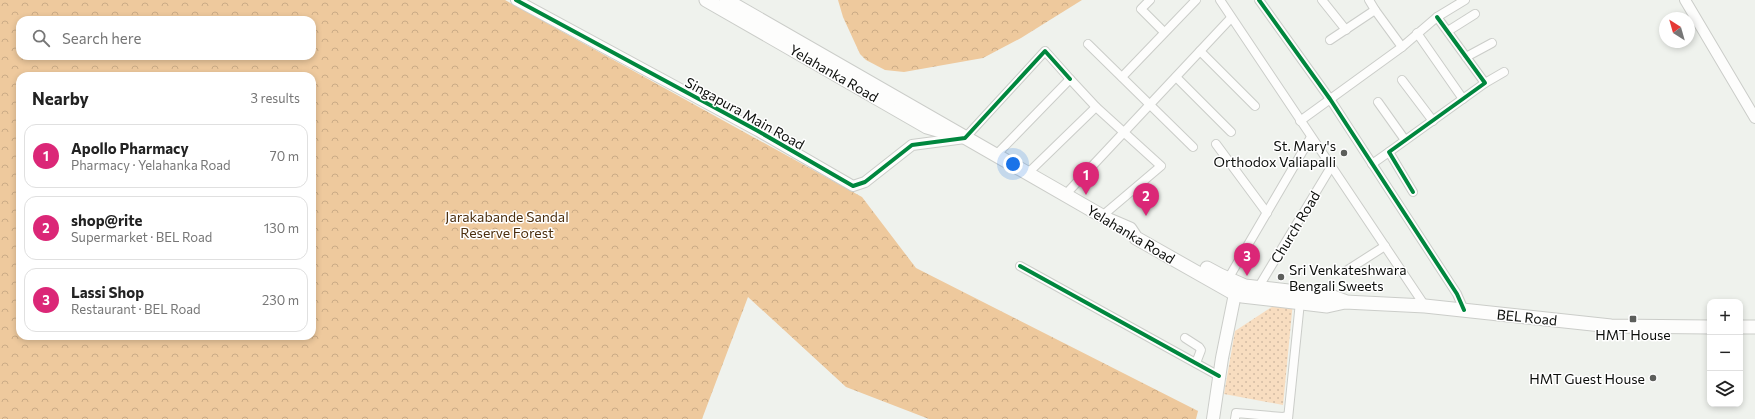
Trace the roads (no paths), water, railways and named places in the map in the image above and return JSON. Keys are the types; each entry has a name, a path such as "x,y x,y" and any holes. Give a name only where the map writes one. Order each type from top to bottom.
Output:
{"main road":[{"name":"Yelahanka Road","path":"706,0 779,36 996,155 1102,216 1130,229"},
{"name":"Yelahanka Road","path":"726,0 779,36"},
{"name":"BEL Road","path":"1130,229 1142,231 1238,288 1298,302 1327,306 1345,302 1425,306 1611,326 1707,327"},
{"name":"BEL Road","path":"1238,288 1258,288 1331,296 1345,302"},
{"path":"1213,419 1219,376 1238,288"},
{"path":"1220,419 1226,366 1238,288"},
{"path":"1743,327 1755,327"}],"street":[{"name":"Singapura Main Road","path":"516,0 758,131 853,186 865,182 912,145 965,138"},
{"path":"1150,0 1141,9 1164,32"},
{"path":"1122,77 1196,0"},
{"path":"1220,0 1425,306"},
{"path":"1260,0 1330,99 1457,294 1464,310"},
{"path":"1322,0 1346,30"},
{"path":"1369,0 1402,47"},
{"path":"1300,121 1402,47 1438,17 1464,0"},
{"path":"1685,0 1755,118"},
{"path":"1330,40 1375,10"},
{"path":"1448,31 1475,14"},
{"path":"1438,17 1485,83"},
{"path":"1065,195 1231,18"},
{"path":"1417,34 1463,99"},
{"path":"1466,57 1492,43"},
{"path":"1088,44 1193,146"},
{"path":"965,138 1045,51 1096,107 1161,166 1102,216"},
{"path":"1200,51 1255,106"},
{"path":"1372,164 1485,83 1504,72"},
{"path":"1176,77 1231,132"},
{"path":"996,155 1070,79"},
{"path":"1402,80 1433,121"},
{"path":"1378,102 1405,140"},
{"path":"1028,174 1096,107"},
{"path":"1238,288 1267,213 1312,137"},
{"path":"1216,144 1267,213"},
{"path":"1389,152 1413,192"},
{"name":"Church Road","path":"1258,288 1331,167"},
{"path":"1346,272 1384,246"},
{"path":"1020,266 1219,376"},
{"path":"1235,419 1236,413 1286,417 1298,302"},
{"path":"1185,338 1201,350 1196,363"}],"place":[{"name":"St. Mary's Orthodox Valiapalli","path":"1344,153"},
{"name":"Apollo Pharmacy","path":"1086,195"},
{"name":"shop@rite","path":"1146,216"},
{"name":"Lassi Shop","path":"1247,276"},
{"name":"Sri Venkateshwara Bengali Sweets","path":"1281,277"},
{"name":"HMT House","path":"1633,319"},
{"name":"HMT Guest House","path":"1653,378"}],"park label":[{"name":"Jarakabande Sandal Reserve Forest","path":"507,224"}]}
